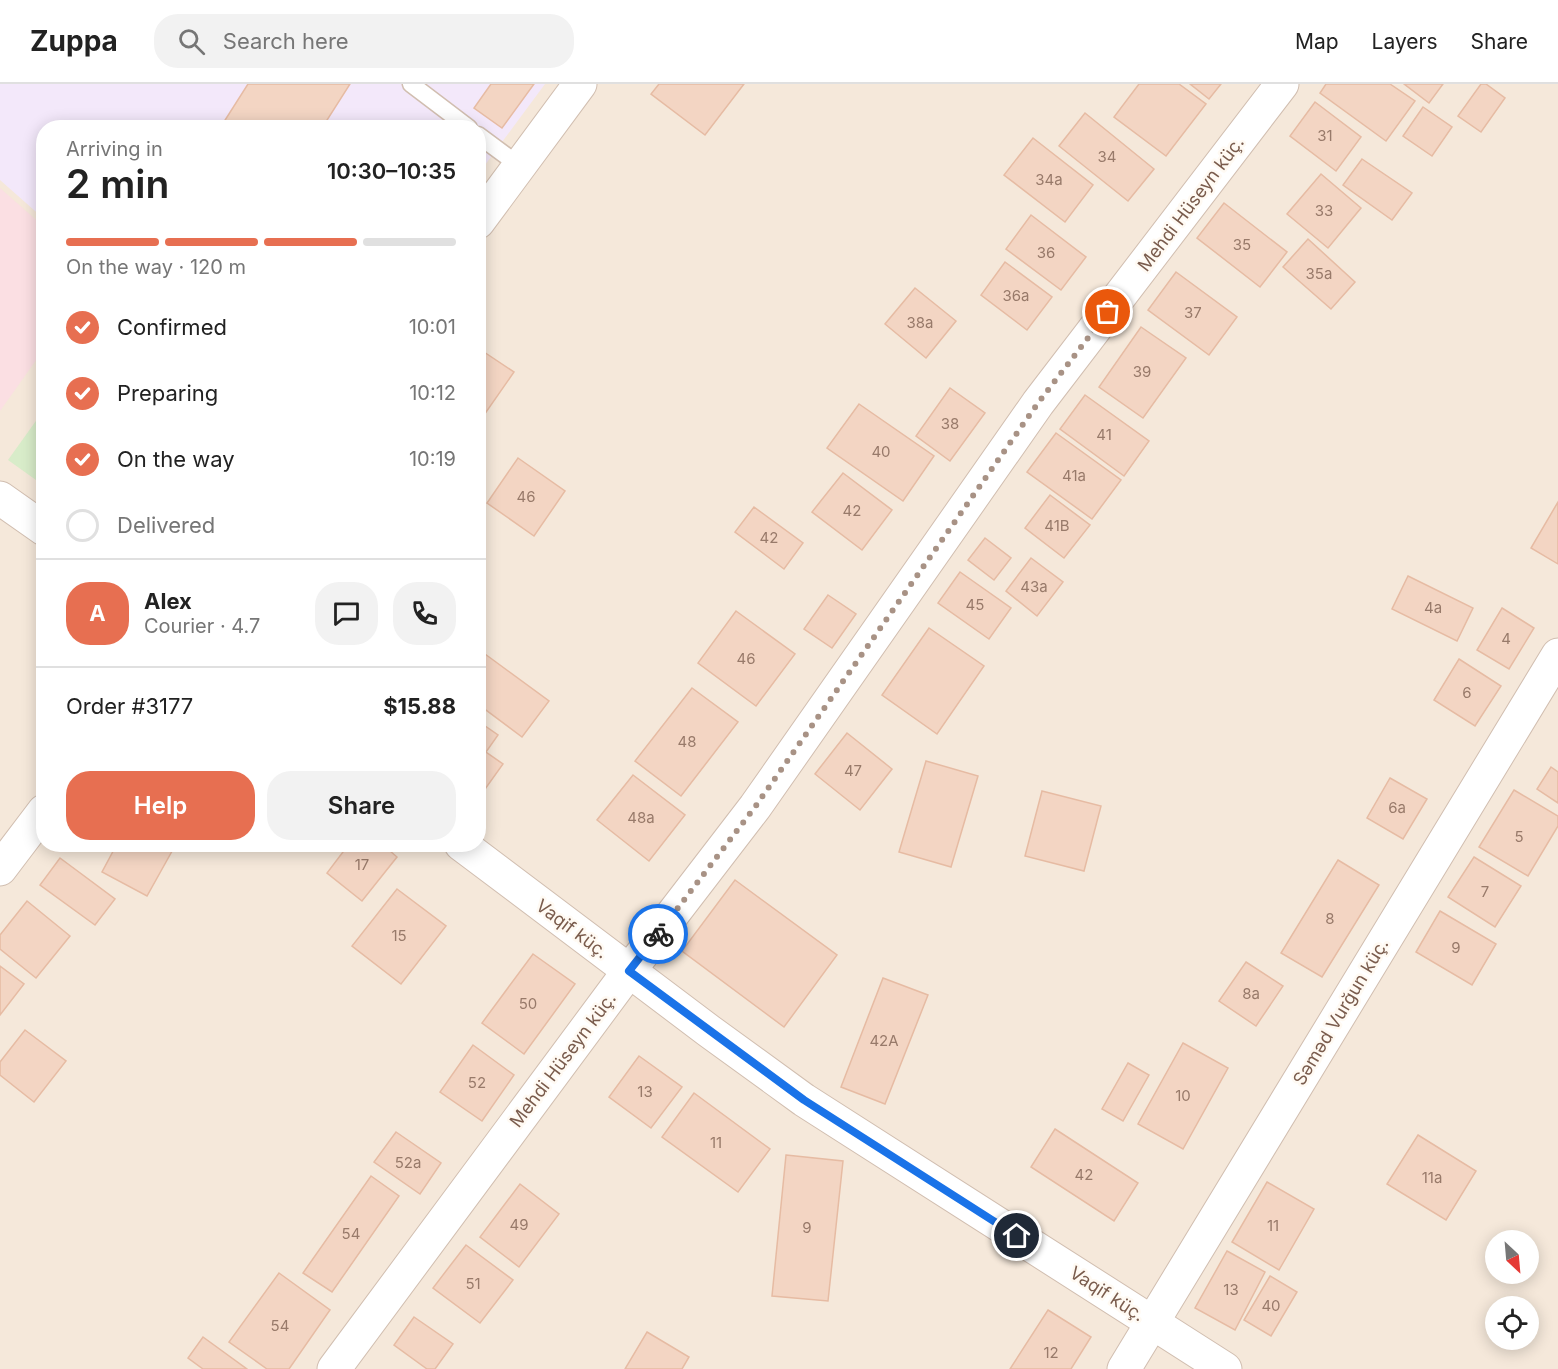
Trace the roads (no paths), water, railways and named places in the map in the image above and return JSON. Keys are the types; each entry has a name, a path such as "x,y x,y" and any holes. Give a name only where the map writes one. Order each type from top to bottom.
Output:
{"street":[{"path":"486,211 580,84"},
{"name":"Mehdi Hüseyn küç.","path":"334,1369 629,971 774,781 1038,403 1282,84"},
{"path":"0,498 36,523"},
{"name":"Səməd Vurğun küç.","path":"1124,1369 1558,655"},
{"path":"0,869 36,822"},
{"name":"Vaqif küç.","path":"472,852 804,1100 1225,1369"}],"lane":[{"path":"411,84 458,120"},
{"path":"486,141 520,166"}]}
